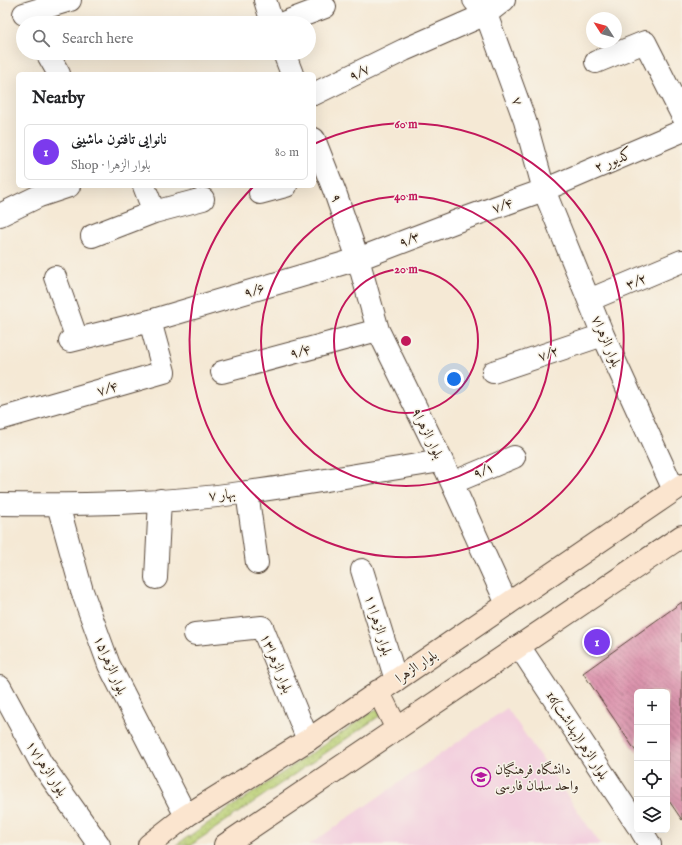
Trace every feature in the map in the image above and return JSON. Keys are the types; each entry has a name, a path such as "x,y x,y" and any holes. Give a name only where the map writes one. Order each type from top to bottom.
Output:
{"main road":[{"name":"بلوار الزهرا","path":"149,845 186,816 308,740 678,488"},
{"path":"225,845 682,536"},
{"path":"387,685 397,728"}],"street":[{"path":"25,12 70,0"},
{"path":"265,0 270,16"},
{"name":"۹/۷","path":"316,93 404,50 480,7 504,0"},
{"name":"۷","path":"480,7 525,121 544,190"},
{"path":"303,16 325,8"},
{"path":"596,62 645,42 682,115"},
{"path":"52,60 58,72"},
{"path":"287,60 291,72"},
{"name":"۲ کدیور","path":"544,190 682,130"},
{"name":"۹","path":"316,149 321,176 358,259"},
{"path":"0,215 39,196 64,188"},
{"path":"145,188 154,212"},
{"path":"260,193 279,188"},
{"name":"۷/۴","path":"460,220 544,190"},
{"name":"بلوار الزهرا۷","path":"544,190 603,335 678,488"},
{"path":"92,236 154,212 203,198"},
{"name":"۹/۳","path":"358,259 460,220"},
{"name":"۹/۶","path":"55,277 74,340 150,321 358,259"},
{"name":"بلوار الزهرا۹","path":"358,259 378,330 442,461 507,604"},
{"name":"۳/۲","path":"589,300 682,262"},
{"name":"۷/۴","path":"0,419 164,372 150,321"},
{"name":"۹/۴","path":"222,372 378,330"},
{"name":"۷/۲","path":"493,372 603,335"},
{"name":"۹/۱","path":"452,483 514,457"},
{"name":"بهار ۷","path":"0,504 58,505 160,500 247,492 442,461"},
{"path":"247,492 257,563"},
{"path":"156,578 160,500"},
{"name":"بلوار الزهرا۱۵","path":"58,505 82,591 109,665 186,816"},
{"name":"بلوار الزهرا۱۱","path":"362,570 387,685"},
{"name":"بلوار الزهرا۱۳","path":"194,634 262,627 308,740"},
{"name":"16بلوار الزهرا(بهداشت)","path":"519,646 634,820"},
{"name":"بلوار الزهرا۱۷","path":"0,688 40,762 99,845"},
{"path":"643,833 650,845"}],"shaded area":[{"name":"دانشگاه فرهنگیان واحد سلمان فارسی","path":"507,708 601,845 309,845"}],"green space":[{"path":"378,708 381,715 191,845 176,845"}],"building":[{"path":"682,602 682,820 670,802 670,689 634,689 634,749 583,673"}],"place":[{"name":"نانوایی تافتون ماشینی","path":"597,642"},
{"name":"دانشگاه فرهنگیان واحد سلمان فارسی","path":"481,777"}]}
